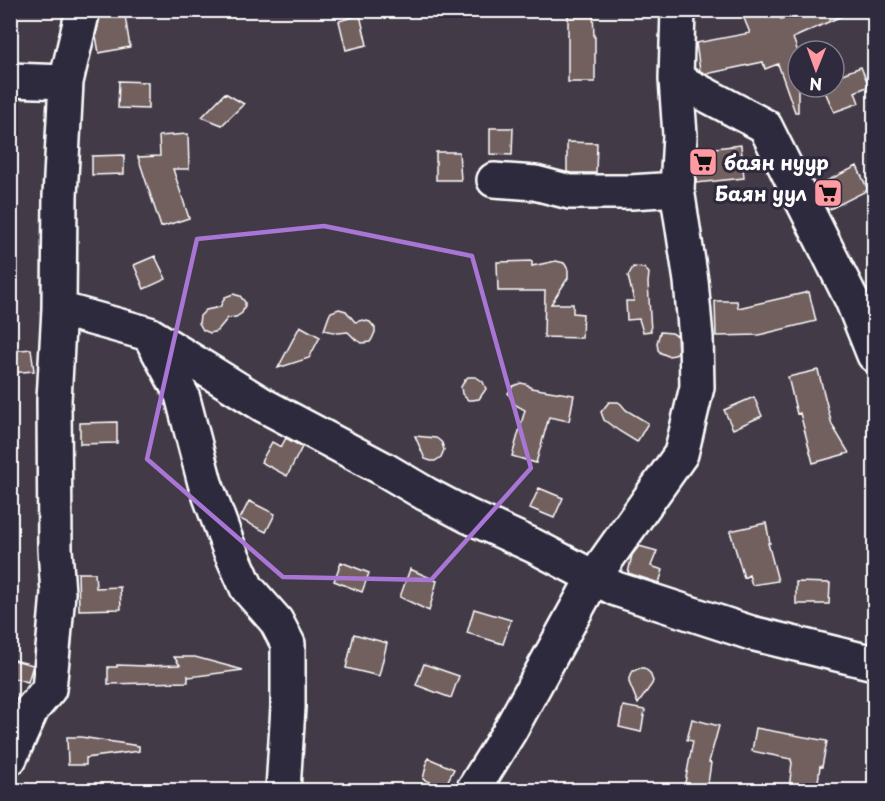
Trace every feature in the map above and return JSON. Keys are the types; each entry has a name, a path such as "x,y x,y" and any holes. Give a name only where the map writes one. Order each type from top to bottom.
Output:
{"street":[{"path":"10,759 32,709 49,688 50,679 58,593 55,537 54,400 59,309 60,196 66,82 83,10"},
{"path":"473,790 509,732 594,577 681,454 697,387 691,281 677,189 681,135 676,79 678,10"},
{"path":"676,79 765,126 863,299 874,355"},
{"path":"10,80 66,82"},
{"path":"494,180 536,183 570,192 677,189"},
{"path":"59,309 150,334 265,406 468,516 534,546 616,589 751,633 874,663"},
{"path":"150,334 182,395 205,483 229,548 247,588 276,621 288,644 288,707 283,790"}],"highlighted area":[{"path":"324,226 472,256 531,468 431,580 283,577 147,459 197,239"}],"building":[{"path":"101,10 124,10 130,47 99,53 96,36"},
{"path":"568,10 593,10 595,82 568,82"},
{"path":"756,10 777,10 781,19 799,10 855,10 793,39 786,39 786,87 778,64 765,69 763,62 706,74 700,71 696,43 750,33 743,16"},
{"path":"360,15 367,45 346,50 339,21"},
{"path":"861,67 869,86 855,92 859,103 834,112 828,99 846,99 846,73"},
{"path":"119,81 148,82 148,109 118,108"},
{"path":"225,93 244,104 222,125 202,117"},
{"path":"790,99 798,99 798,112 795,112"},
{"path":"490,128 513,128 512,155 490,154"},
{"path":"188,134 189,169 173,169 189,218 161,227 138,157 160,156 159,136"},
{"path":"567,142 597,143 596,173 567,172"},
{"path":"741,145 744,178 696,183 698,150"},
{"path":"436,152 459,152 461,180 436,180"},
{"path":"124,155 124,174 92,175 92,156"},
{"path":"857,166 868,190 828,210 816,186"},
{"path":"155,256 166,279 144,289 134,265"},
{"path":"532,261 532,266 556,261 566,266 568,278 551,304 573,304 573,313 583,314 582,338 544,337 545,291 498,291 497,262"},
{"path":"633,267 644,268 649,273 651,331 643,332 639,319 627,320 626,301 634,301 628,276"},
{"path":"809,292 816,321 759,335 716,336 715,301 737,301 738,308"},
{"path":"233,294 240,296 245,302 242,313 228,318 217,331 210,333 203,330 199,323 200,316 206,310 220,307 225,297"},
{"path":"339,309 346,311 355,322 363,320 370,322 375,332 370,342 362,343 348,332 338,333 324,330 331,312"},
{"path":"300,326 320,337 309,358 278,368"},
{"path":"660,332 677,336 678,352 675,355 668,356 658,350"},
{"path":"31,349 34,371 10,373 10,351"},
{"path":"818,370 832,425 849,453 813,463 788,377"},
{"path":"468,377 476,377 483,382 486,389 479,399 468,400 462,394 461,387"},
{"path":"521,383 531,388 574,395 569,421 549,417 536,463 512,456 525,410 514,404 508,393 513,386"},
{"path":"754,397 762,416 733,429 724,410"},
{"path":"609,402 618,402 626,410 648,423 637,442 604,420 601,412"},
{"path":"117,422 117,443 80,444 80,423"},
{"path":"415,436 439,440 444,450 441,457 435,461 425,459"},
{"path":"286,438 302,447 287,476 261,462 272,442 281,447"},
{"path":"539,488 563,498 554,518 530,508"},
{"path":"249,501 275,514 266,532 240,519"},
{"path":"766,523 770,543 768,543 778,581 752,585 749,575 744,578 730,531"},
{"path":"639,546 657,551 651,566 663,570 659,583 628,573 632,555"},
{"path":"341,562 369,573 362,592 334,581"},
{"path":"410,569 437,581 429,611 400,597"},
{"path":"78,573 95,573 96,588 120,587 121,609 79,610"},
{"path":"796,582 830,583 829,604 796,604"},
{"path":"474,609 511,620 503,644 467,633"},
{"path":"354,634 387,643 379,676 346,668"},
{"path":"174,657 195,657 243,670 188,676 188,682 108,684 108,667 180,665"},
{"path":"10,659 33,665 28,682 10,677"},
{"path":"424,664 459,676 451,698 416,685"},
{"path":"640,668 650,673 653,681 638,704 629,678 633,671"},
{"path":"623,706 645,710 641,732 619,727"},
{"path":"692,719 719,726 709,762 711,763 707,790 684,788 693,741 687,740"},
{"path":"756,728 827,741 822,767 820,766 817,790 789,790 791,759 752,751"},
{"path":"67,737 139,746 139,751 86,758 86,765 68,765"},
{"path":"428,758 454,769 444,788 423,779"}],"place":[{"name":"баян нуур","path":"703,162"},
{"name":"Баян уул","path":"828,193"}]}
